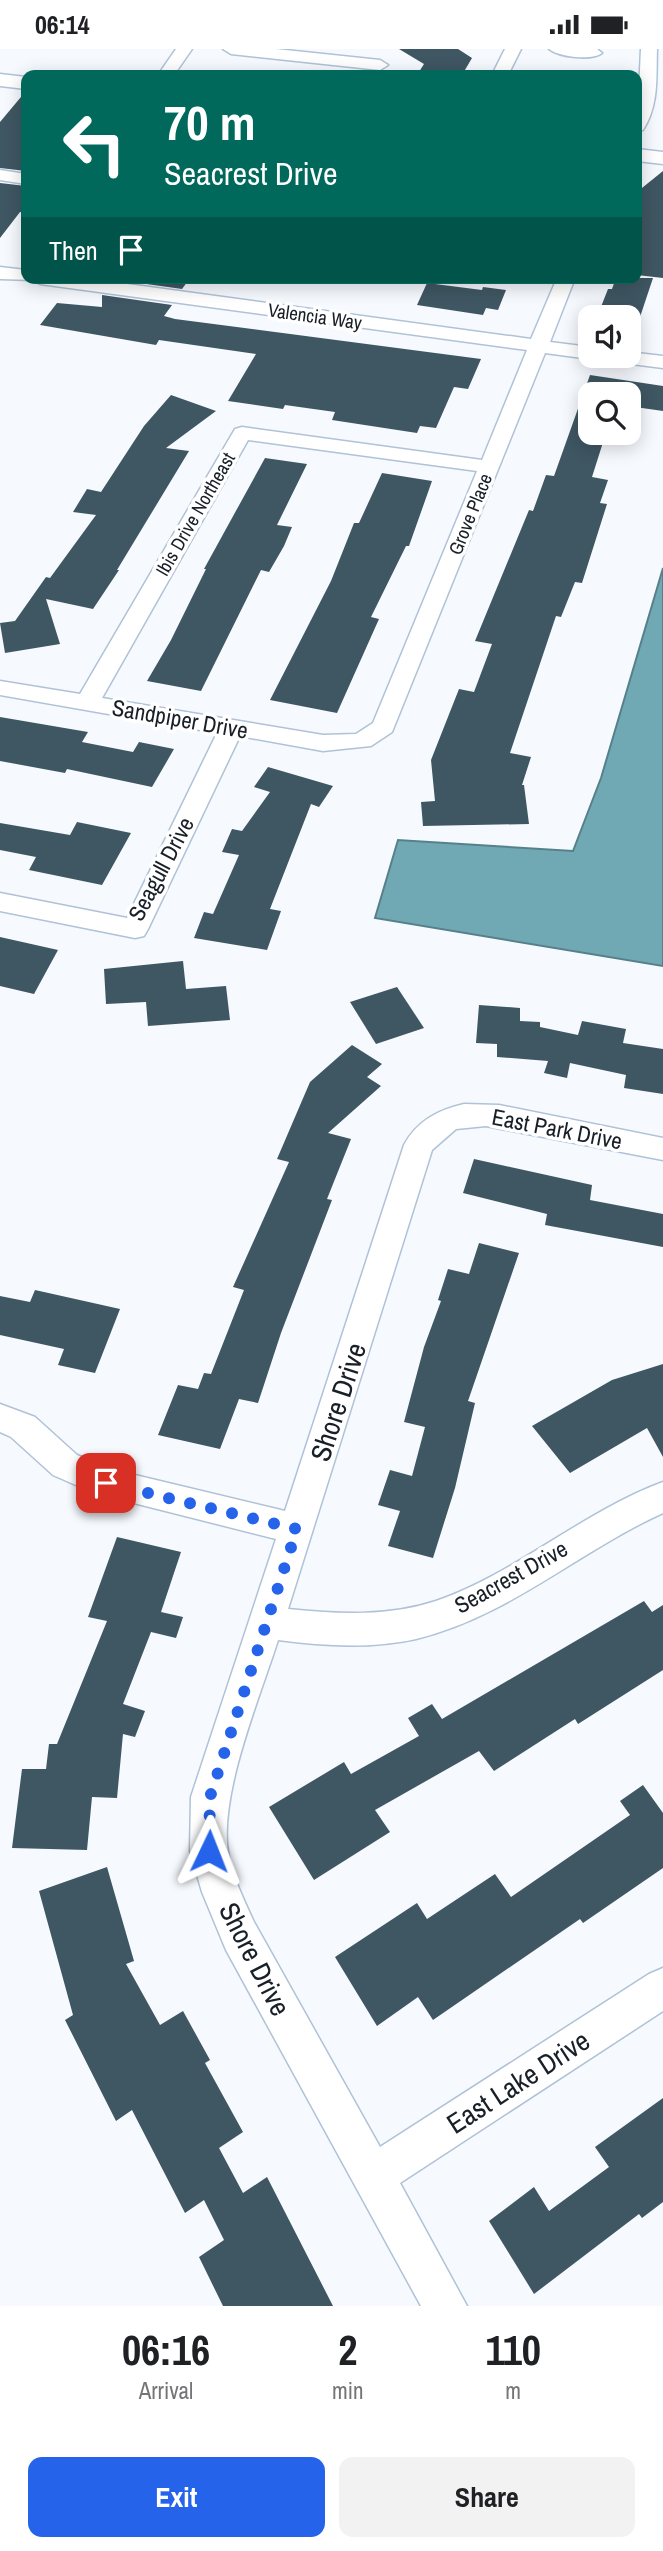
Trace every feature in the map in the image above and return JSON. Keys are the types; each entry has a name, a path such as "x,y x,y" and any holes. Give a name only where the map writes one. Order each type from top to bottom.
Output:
{"main road":[{"path":"0,80 21,82"},
{"path":"642,156 663,158"}],"street":[{"path":"169,70 184,49"},
{"path":"231,49 380,65"},
{"path":"502,70 513,49"},
{"path":"558,49 595,56"},
{"path":"643,95 649,49"},
{"path":"0,175 21,178"},
{"name":"Valencia Way","path":"84,284 578,351"},
{"name":"Grove Place","path":"362,741 383,727 564,284"},
{"path":"641,359 663,362"},
{"name":"Ibis Drive Northeast","path":"86,703 242,433 490,467"},
{"name":"Sandpiper Drive","path":"0,688 323,743 362,741"},
{"name":"Seagull Drive","path":"0,902 135,929 231,729"},
{"name":"East Park Drive","path":"419,1145 431,1131 451,1116 475,1114 499,1116 663,1149"},
{"name":"Shore Drive","path":"419,1145 210,1797 209,1851 221,1892 240,1936 445,2306"},
{"path":"0,1417 23,1427 65,1465 106,1483 297,1529"},
{"name":"Seacrest Drive","path":"266,1622 313,1629 357,1629 393,1627 436,1617 478,1599 633,1509 663,1497"},
{"name":"East Lake Drive","path":"373,2176 663,1988"}],"water":[{"path":"663,568 663,966 375,918 398,840 573,851 601,778"}],"building":[{"path":"399,49 458,49 472,58 465,70 420,70 424,64"},
{"path":"21,97 21,170 0,168 0,122"},
{"path":"663,171 663,278 642,276 642,188"},
{"path":"0,183 21,185 21,212 0,238"},
{"path":"642,278 653,278 641,314 641,305 602,305 608,289 612,289 614,284 642,284"},
{"path":"147,284 186,284 182,289"},
{"path":"427,284 506,290 498,310 486,308 483,315 417,305"},
{"path":"102,295 172,305 164,316 175,319 481,359 468,389 454,387 436,428 420,426 417,433 332,420 335,412 285,405 283,409 228,401 256,354 159,340 156,345 40,325 57,303 102,307"},
{"path":"590,375 636,382 588,382"},
{"path":"641,383 663,386 663,411 641,408"},
{"path":"171,395 216,411 166,448 189,451 119,570 93,609 46,599 60,644 5,653 0,623 15,621 46,577 50,578 96,515 73,512 87,489 101,492 144,426"},
{"path":"578,409 578,445 602,445 592,477 608,480 600,503 607,504 582,583 575,582 561,617 556,616 510,753 531,757 522,785 529,824 423,826 421,802 435,801 431,760 459,689 474,692 492,644 475,641 529,510 533,511 546,475 554,476"},
{"path":"265,458 307,464 277,525 292,527 284,546 269,572 261,570 201,691 147,681 171,640 204,569"},
{"path":"382,473 432,481 409,546 406,546 371,617 379,619 337,713 270,700 331,581 354,523 359,523"},
{"path":"0,717 88,732 82,742 133,752 139,742 174,749 152,787 67,769 65,773 0,761"},
{"path":"268,767 333,786 319,807 311,804 270,909 281,911 267,950 194,938 204,912 213,914 239,855 222,852 232,829 242,831 270,792 254,787"},
{"path":"77,822 131,833 102,885 29,870 36,857 0,850 0,823 70,835"},
{"path":"0,937 58,950 34,994 0,986"},
{"path":"183,961 186,989 226,986 230,1020 148,1026 146,1002 106,1004 104,969"},
{"path":"397,987 424,1028 376,1044 350,1002"},
{"path":"479,1005 520,1008 520,1021 540,1022 540,1027 578,1035 582,1021 626,1029 623,1043 663,1049 663,1094 624,1088 626,1075 570,1063 567,1078 544,1073 548,1061 497,1057 497,1044 476,1043"},
{"path":"352,1045 382,1064 367,1077 381,1086 328,1133 351,1139 327,1199 332,1200 281,1333 258,1403 239,1399 220,1449 158,1435 178,1385 198,1389 204,1373 211,1374 244,1290 233,1287 289,1162 277,1159 310,1082"},
{"path":"474,1159 592,1185 590,1200 663,1214 663,1247 545,1225 547,1214 463,1193"},
{"path":"479,1243 519,1253 468,1401 475,1403 455,1488 433,1558 388,1546 400,1511 378,1505 390,1470 412,1476 425,1427 404,1422 424,1347 441,1301 438,1300 448,1269 469,1274"},
{"path":"35,1290 120,1309 95,1373 58,1365 64,1349 0,1335 0,1296 30,1302"},
{"path":"663,1364 663,1457 647,1428 570,1473 532,1426 612,1380"},
{"path":"117,1537 181,1552 161,1612 183,1617 176,1638 151,1632 123,1704 145,1711 135,1737 123,1734 117,1798 92,1797 87,1850 12,1848 22,1769 46,1769 49,1744 57,1744 107,1621 88,1617"},
{"path":"644,1601 652,1612 663,1605 663,1670 578,1724 575,1719 494,1771 479,1751 375,1810 390,1832 314,1880 269,1807 344,1762 351,1774 419,1736 408,1718 432,1704 442,1719"},
{"path":"643,1785 663,1813 663,1868 583,1923 580,1919 433,2020 418,1997 377,2026 335,1957 417,1903 427,1919 495,1874 511,1897 630,1815 620,1801"},
{"path":"107,1867 134,1961 126,1964 160,2025 183,2011 210,2060 205,2063 243,2132 219,2148 243,2193 267,2177 333,2306 223,2306 199,2257 224,2240 204,2200 185,2213 132,2110 116,2121 65,2020 73,2015 39,1891"},
{"path":"663,2098 663,2202 642,2218 639,2214 534,2294 489,2221 534,2187 549,2211 609,2167 595,2147"}],"route":[{"path":"106,1483 297,1529 210,1797 209,1851"}]}
